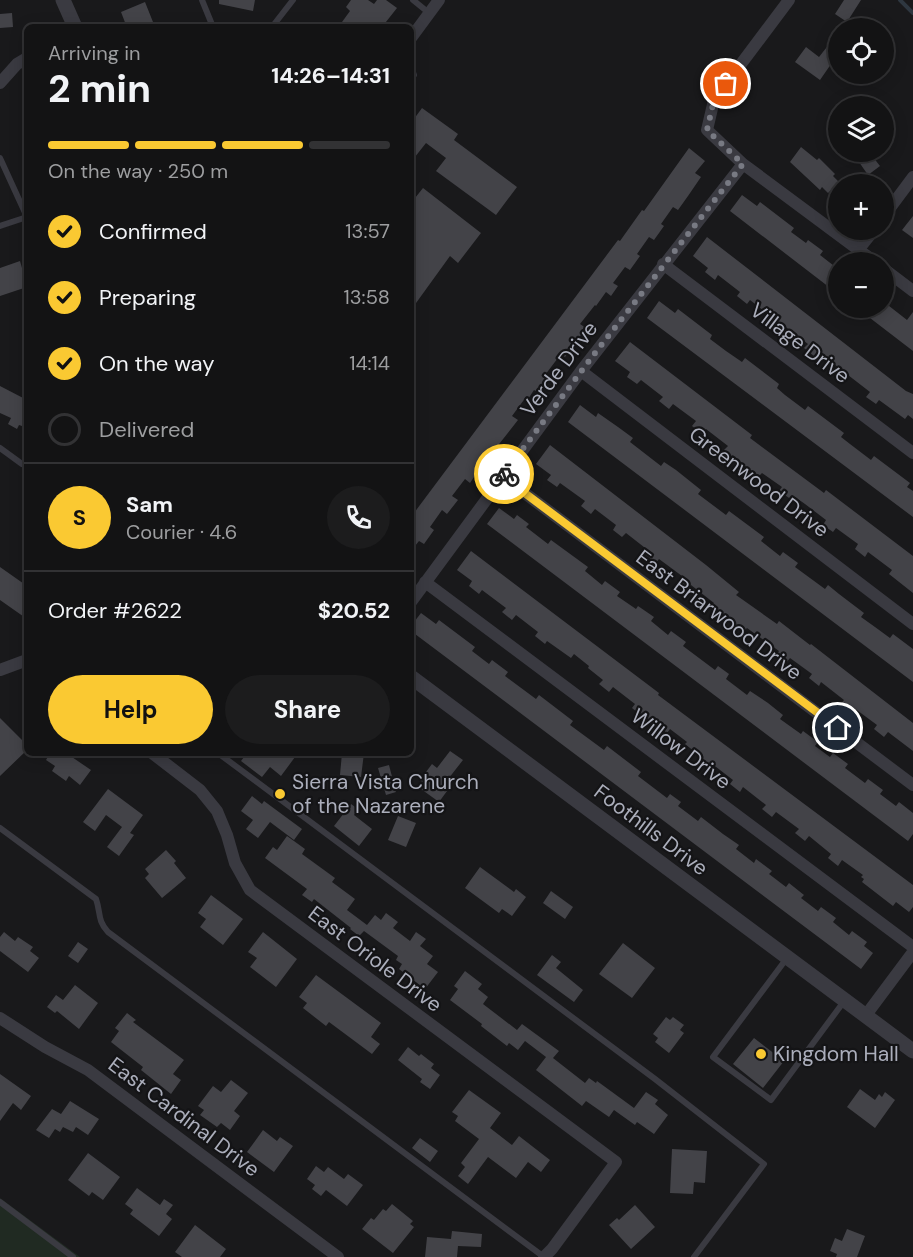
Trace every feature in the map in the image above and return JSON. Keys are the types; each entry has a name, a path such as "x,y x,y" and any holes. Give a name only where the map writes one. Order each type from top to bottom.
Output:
{"street":[{"path":"63,0 74,24"},
{"path":"414,34 439,0"},
{"path":"789,0 714,100 707,130 743,164 861,252"},
{"path":"0,83 17,64 24,60"},
{"name":"Verde Drive","path":"414,598 581,370 743,164"},
{"path":"894,203 913,177"},
{"path":"858,250 866,240"},
{"name":"Village Drive","path":"663,264 913,453"},
{"path":"894,277 913,291"},
{"name":"Greenwood Drive","path":"581,370 913,624"},
{"name":"East Briarwood Drive","path":"502,476 913,784"},
{"name":"Willow Drive","path":"425,582 913,950"},
{"path":"0,670 24,661"},
{"name":"Foothills Drive","path":"414,679 913,1051"},
{"name":"East Oriole Drive","path":"156,756 200,790 217,811 227,834 235,863 250,890 616,1162 544,1257"},
{"path":"866,1015 913,950"},
{"name":"East Cardinal Drive","path":"0,1018 45,1047 88,1070 338,1257"}],"lane":[{"path":"202,0 212,24"},
{"path":"274,24 293,0"},
{"path":"413,0 430,13"},
{"path":"0,158 24,210"},
{"path":"0,226 24,218"},
{"path":"0,448 22,464"},
{"path":"222,756 655,1079 764,1164 694,1257"},
{"path":"0,828 96,899 100,909 100,924 108,932 544,1257"},
{"path":"787,958 713,1057 771,1100 845,1000"},
{"path":"0,1202 73,1257"}],"shaded area":[{"path":"0,1198 80,1257 0,1257"}],"building":[{"path":"219,0 255,0 253,11 219,4"},
{"path":"351,0 368,0 374,4 377,0 386,0 397,8 384,24 345,24 342,22 350,11 346,7"},
{"path":"844,0 861,0 850,18 841,18 835,14"},
{"path":"145,2 154,24 126,24 121,12"},
{"path":"12,13 13,27 0,28 0,14"},
{"path":"828,46 828,68 820,80 795,62 806,47 819,57"},
{"path":"422,108 458,134 454,140 517,187 496,215 436,171 446,158 426,143 414,158 414,119"},
{"path":"801,147 817,160 819,158 835,174 828,174 828,193 822,187 820,190 790,162"},
{"path":"689,148 705,161 695,173 701,177 678,210 673,207 661,224 664,226 654,240 649,237 637,254 640,256 630,270 625,267 613,283 618,286 611,296 606,292 580,324 586,328 565,357 561,354 545,375 550,379 539,393 534,390 528,399 526,397 512,416 518,420 492,453 487,450 476,465 480,468 470,483 465,479 452,496 458,500 447,514 442,510 430,527 434,530 424,544 419,541 414,547 414,513 618,240 620,241 642,210 644,211"},
{"path":"859,162 877,162 880,166 867,174"},
{"path":"423,188 481,233 458,263 450,256 414,306 414,199"},
{"path":"742,195 757,206 760,202 794,228 791,232 806,243 808,240 823,251 820,255 828,261 828,286 730,211"},
{"path":"913,216 913,238 902,230"},
{"path":"707,237 906,391 913,394 913,419 908,415 905,419 879,400 876,404 866,397 870,392 848,375 845,379 835,371 838,367 818,351 814,356 804,348 808,344 783,325 779,330 769,322 773,318 750,300 747,304 737,296 740,292 718,275 715,280 705,272 708,268 693,256"},
{"path":"20,261 22,268 24,268 24,288 0,296 0,268"},
{"path":"659,301 675,313 678,309 712,335 710,339 726,351 742,362 745,358 779,384 777,388 785,395 805,410 808,406 844,433 841,437 871,460 874,456 910,483 907,487 913,491 913,517 647,318"},
{"path":"894,310 907,320 913,312 913,351 870,318 894,318"},
{"path":"630,342 752,435 750,438 824,493 826,490 913,556 913,593 889,574 892,570 868,552 865,557 855,549 858,544 836,528 833,532 823,525 826,520 805,504 795,497 792,500 779,491 782,487 762,473 759,476 734,458 724,450 728,446 706,429 702,434 692,426 696,421 673,404 669,409 659,401 663,397 641,380 637,384 627,377 630,372 615,361"},
{"path":"0,386 24,398 22,426 19,425 17,429 8,424 11,418 0,413"},
{"path":"580,405 596,417 598,413 633,438 630,442 661,466 664,462 676,470 701,490 698,494 726,515 729,511 764,537 761,541 780,556 783,552 798,563 795,567 825,589 828,585 864,613 861,617 890,638 893,634 913,649 913,682 568,422"},
{"path":"550,445 706,565 739,592 736,595 777,624 779,621 811,644 913,723 913,751 888,732 884,737 874,729 877,725 854,708 851,712 841,704 844,700 821,682 819,686 809,678 812,674 790,658 786,663 776,656 779,651 747,628 744,631 711,607 714,603 691,585 688,588 678,580 682,576 659,559 656,563 646,555 649,551 626,533 622,537 613,530 616,525 595,509 591,514 581,506 585,501 560,483 557,487 547,480 551,475 536,464"},
{"path":"499,508 514,519 517,515 529,524 526,527 548,544 551,540 588,567 585,571 602,585 605,581 620,592 617,596 636,609 638,606 654,617 651,621 668,635 671,631 686,642 683,646 715,670 718,666 729,674 726,679 747,695 750,691 768,703 783,715 780,719 801,734 803,731 818,742 815,746 830,757 833,753 848,764 845,768 865,783 868,779 883,790 880,794 896,806 899,802 913,813 913,834 908,841 487,524"},
{"path":"471,551 659,693 658,695 913,885 913,907 909,912 896,902 893,906 862,882 863,875 842,860 838,866 828,858 831,854 809,836 805,841 795,833 799,829 776,812 772,817 762,809 766,805 743,787 740,792 730,784 733,780 711,763 707,768 697,760 700,756 685,744 687,742 670,729 667,733 642,716 632,708 635,704 613,687 609,692 599,684 603,680 574,654 571,658 547,641 545,644 535,636 538,632 516,615 512,620 502,612 506,608 482,590 479,594 469,586 472,581 457,570"},
{"path":"0,567 24,584 24,617 0,600"},
{"path":"421,613 436,624 439,620 475,647 472,651 489,664 492,660 508,672 505,676 536,699 539,695 573,721 570,725 604,750 607,746 641,772 638,776 667,798 670,794 681,802 678,806 698,821 701,817 739,845 736,849 754,863 756,859 772,871 769,874 786,887 789,883 804,895 801,898 818,911 821,907 836,918 833,922 849,935 852,931 867,942 864,946 873,953 861,969 414,633 414,622"},
{"path":"0,718 24,742 24,753 0,776"},
{"path":"450,751 463,760 445,783 450,787 439,802 421,789 425,784 420,780 432,764 437,768"},
{"path":"48,756 70,756 91,770 80,785 69,776 66,781 52,771 55,766 46,760"},
{"path":"245,756 296,756 281,776 270,767 262,777 241,761"},
{"path":"342,756 364,756 361,777 340,775"},
{"path":"389,765 396,792 386,795 378,768"},
{"path":"108,789 143,815 130,833 134,835 119,856 107,847 122,827 106,815 95,831 83,822"},
{"path":"252,796 262,804 264,801 302,829 294,840 270,822 258,838 246,829 253,820 241,811"},
{"path":"351,804 358,809 354,815 372,829 359,846 334,826"},
{"path":"398,816 416,823 406,847 388,840"},
{"path":"287,836 305,849 302,854 335,878 332,882 355,899 347,910 367,925 375,915 381,920 386,913 398,922 393,928 410,941 416,932 426,939 420,946 433,956 427,964 438,972 425,989 399,969 402,964 396,960 398,956 364,931 359,936 314,899 312,902 302,895 307,889 265,858 273,847 277,850"},
{"path":"166,850 186,878 162,898 145,878 149,874 145,869"},
{"path":"480,867 514,892 516,889 526,897 512,916 502,909 499,913 465,888"},
{"path":"551,891 573,907 565,919 543,903"},
{"path":"211,895 243,919 223,945 200,927 206,919 198,913"},
{"path":"4,932 15,941 18,937 33,947 30,951 39,958 28,972 0,951 0,937"},
{"path":"263,932 297,959 276,987 250,967 257,958 248,952"},
{"path":"78,942 88,949 78,963 68,956"},
{"path":"623,943 655,968 632,998 599,974"},
{"path":"552,955 561,962 556,968 583,990 574,1002 537,975"},
{"path":"465,971 482,984 478,989 488,997 483,1004 517,1030 522,1024 559,1051 553,1058 585,1083 589,1078 596,1083 597,1081 634,1108 646,1092 658,1100 655,1104 668,1115 654,1134 637,1122 635,1125 614,1110 609,1117 586,1101 582,1106 536,1070 546,1057 525,1041 518,1050 509,1043 507,1046 450,1000 458,989 454,986"},
{"path":"316,975 381,1023 371,1037 380,1044 372,1054 329,1022 326,1026 303,1008 307,1003 299,997"},
{"path":"75,985 98,1003 79,1029 57,1011 55,1013 47,1007 56,995 63,1000"},
{"path":"127,1013 136,1020 133,1022 184,1060 173,1074 181,1080 171,1094 141,1070 143,1067 111,1042 119,1031 115,1028"},
{"path":"666,1017 670,1020 673,1017 684,1025 680,1030 684,1033 669,1053 655,1042 658,1038 653,1034"},
{"path":"754,1038 784,1061 763,1088 733,1064"},
{"path":"408,1047 434,1064 431,1068 440,1075 430,1089 420,1082 422,1079 398,1060"},
{"path":"0,1074 31,1096 21,1110 13,1103 0,1121"},
{"path":"231,1080 248,1093 234,1111 240,1116 230,1130 221,1123 217,1127 200,1115 204,1110 198,1106 213,1086 221,1092"},
{"path":"860,1089 875,1100 879,1094 882,1097 885,1092 895,1100 875,1128 847,1107"},
{"path":"469,1090 501,1113 490,1128 512,1145 519,1136 550,1160 541,1172 528,1162 516,1178 488,1157 468,1184 458,1176 465,1167 461,1163 479,1139 455,1121 458,1116 452,1112"},
{"path":"70,1101 99,1119 88,1135 76,1127 73,1132 63,1127 60,1132 55,1129 49,1138 36,1130 52,1109 61,1114"},
{"path":"263,1130 277,1141 280,1137 293,1146 274,1172 247,1152"},
{"path":"420,1138 438,1151 430,1162 412,1148"},
{"path":"672,1149 707,1151 705,1183 694,1182 693,1194 670,1193"},
{"path":"88,1153 120,1177 103,1200 92,1192 89,1196 68,1180"},
{"path":"316,1166 324,1172 328,1167 344,1179 348,1174 363,1185 347,1206 326,1190 321,1196 312,1189 315,1185 307,1179"},
{"path":"137,1188 160,1205 164,1199 173,1205 166,1214 172,1219 159,1236 130,1214 133,1210 125,1204"},
{"path":"392,1204 413,1221 410,1224 414,1227 393,1253 362,1229 371,1218 374,1220 383,1209 386,1211"},
{"path":"635,1205 655,1227 631,1249 609,1225 617,1218 619,1220"},
{"path":"195,1225 226,1249 220,1257 182,1257 175,1252"},
{"path":"847,1229 865,1236 857,1257 836,1257 837,1254 830,1251 835,1238 842,1241"},
{"path":"452,1231 482,1234 481,1247 458,1246 457,1257 425,1257 427,1237 451,1239"}],"waterway":[{"path":"900,0 913,13"}],"way so far":[{"path":"504,474 663,264 743,164 707,130 714,100 726,84"}],"place":[{"name":"Sierra Vista Church of the Nazarene","path":"280,794"},
{"name":"Kingdom Hall","path":"761,1054"}],"route":[{"path":"504,474 502,476 838,728"}]}
